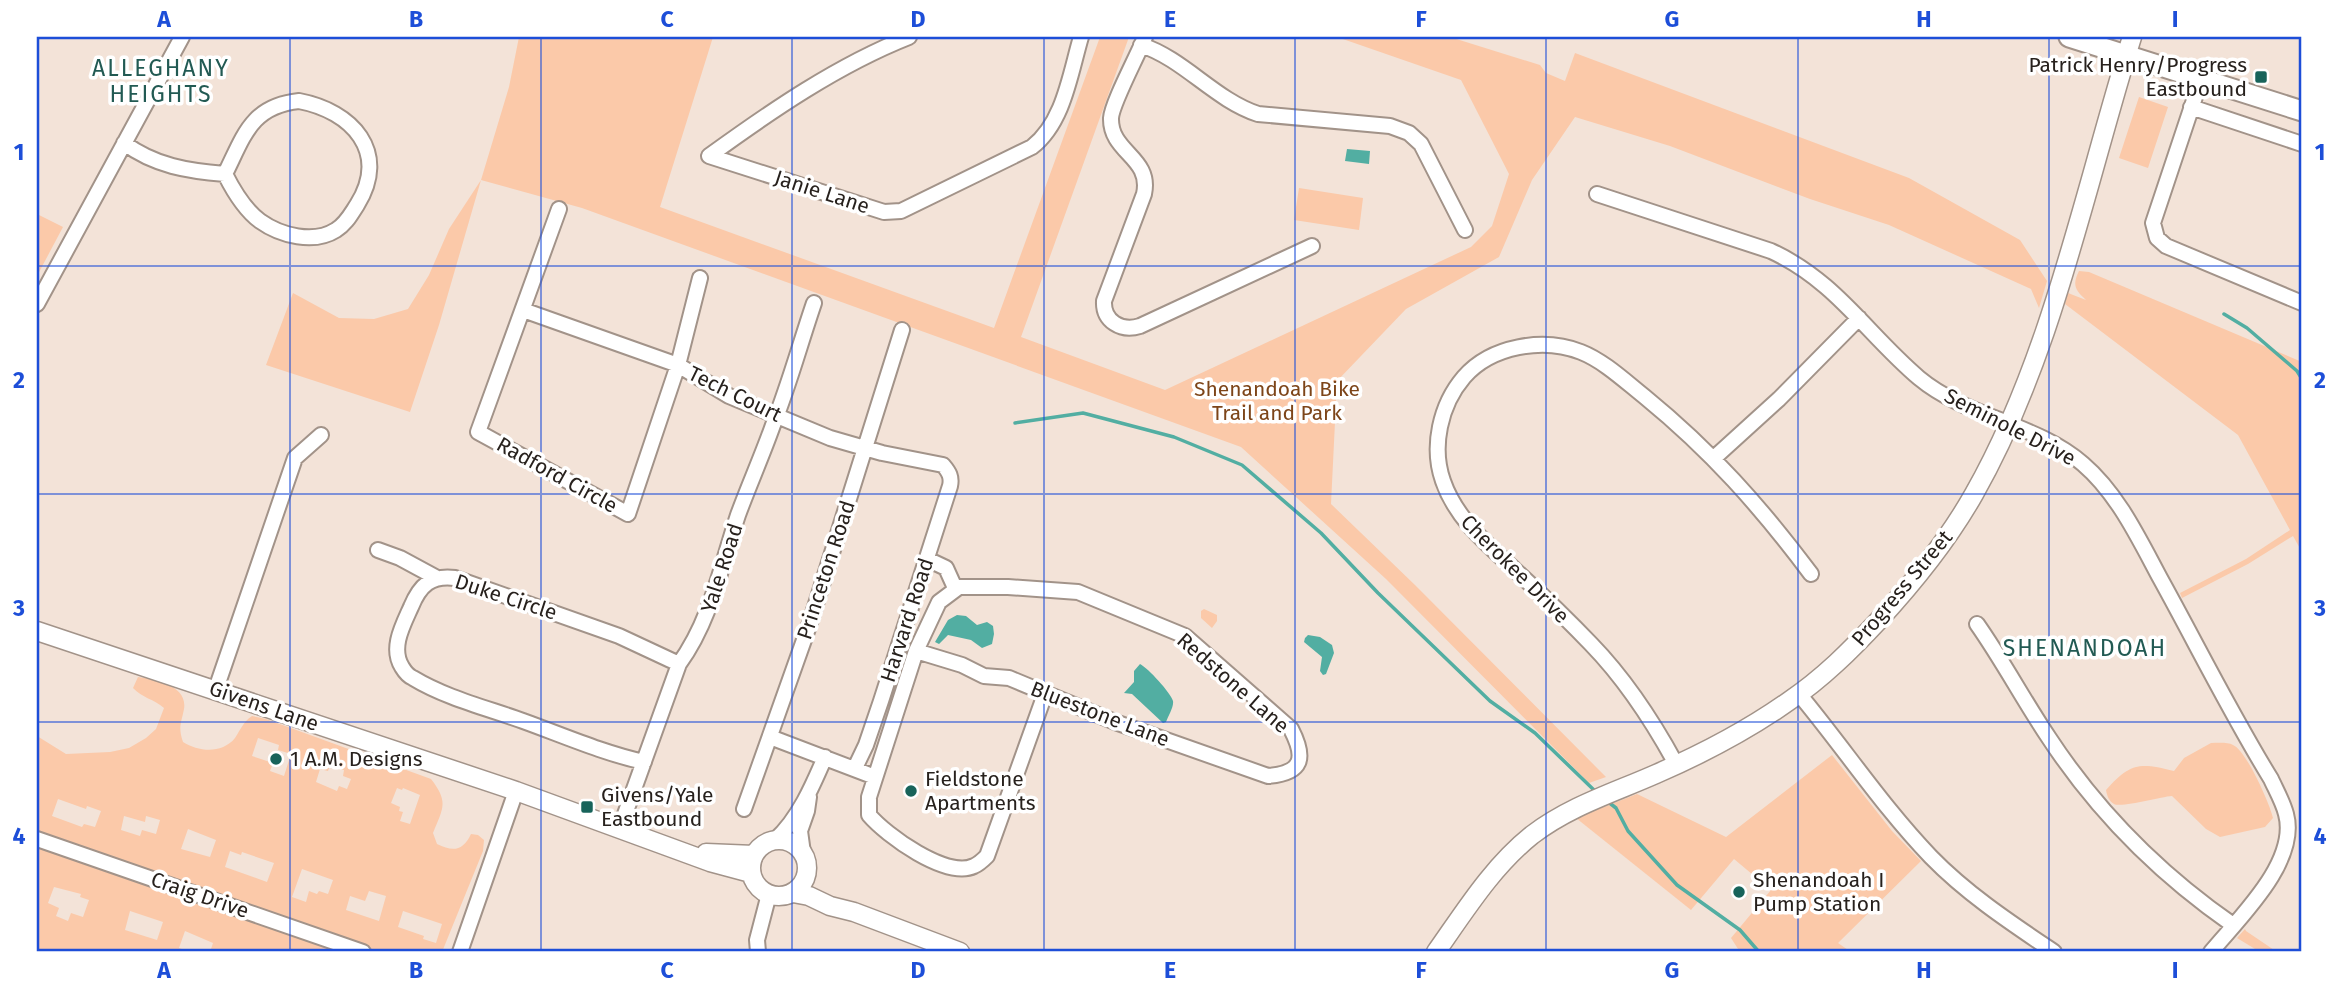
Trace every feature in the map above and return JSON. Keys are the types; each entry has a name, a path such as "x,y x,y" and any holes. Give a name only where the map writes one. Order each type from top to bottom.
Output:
{"main road":[{"path":"2069,37 2129,46 2201,79 2302,111"}],"street":[{"path":"37,304 182,37"},
{"name":"Janie Lane","path":"909,37 869,56 773,111 709,156 884,212 901,211 1032,147 1042,139 1056,118 1081,37"},
{"path":"1312,246 1140,326 1121,327 1108,317 1104,310 1104,301 1145,190 1142,170 1118,143 1111,119 1143,41 1242,107 1258,114 1390,126 1409,133 1423,148 1465,230"},
{"name":"Progress Street","path":"1436,952 1485,884 1515,850 1545,825 1582,804 1723,742 1814,684 1853,648 1893,605 1935,553 1972,497 2025,387 2057,291 2129,46"},
{"path":"2201,79 2153,223 2157,238 2166,246 2302,303"},
{"path":"299,101 314,104 346,122 362,138 367,148 370,172 361,197 346,222 336,230 308,238 281,231 260,220 232,188 225,174 250,124 261,113 275,105 299,101"},
{"path":"2191,107 2302,144"},
{"path":"124,144 154,161 173,167 225,174"},
{"name":"Seminole Drive","path":"1597,194 1781,256 1825,284 1909,369 1931,387 1960,404 2063,449 2085,465 2108,491 2135,533 2278,793 2287,822 2285,848 2270,878 2211,952"},
{"name":"Radford Circle","path":"559,209 478,432 628,514 678,365 700,278"},
{"name":"Yale Road","path":"620,828 679,664 702,628 750,482 777,416 814,303"},
{"name":"Tech Court","path":"523,310 678,365 729,396 864,449 943,465 948,471"},
{"path":"1714,458 1779,399 1859,318"},
{"name":"Princeton Road","path":"744,809 810,623 902,330"},
{"name":"Cherokee Drive","path":"1676,764 1647,713 1614,668 1462,518 1443,480 1438,462 1438,436 1449,400 1472,368 1500,354 1530,345 1560,345 1587,355 1651,402 1714,458 1750,497 1811,574"},
{"path":"216,689 295,458 321,435"},
{"name":"Harvard Road","path":"855,768 873,723 950,486 948,471"},
{"path":"378,550 400,558 437,578"},
{"path":"927,559 946,568 955,588 939,602 916,651 875,777 869,797 869,815 880,828 916,852 955,867 972,867 988,856 1045,694"},
{"name":"Duke Circle","path":"644,762 468,701 410,676 400,664 397,646 419,590 424,584 437,578 455,578 582,622 644,646 679,664"},
{"name":"Redstone Lane","path":"955,588 1009,587 1078,592 1185,636 1291,729 1300,745 1300,757 1296,768 1284,774"},
{"path":"1977,624 2049,739 2095,800 2118,826 2170,875 2233,925"},
{"name":"Givens Lane","path":"37,631 516,791 710,862 753,864"},
{"name":"Bluestone Lane","path":"916,651 962,665 984,676 1009,678 1191,750 1268,775 1284,774"},
{"path":"1799,694 1875,794 1932,858 1982,902 2054,952"},
{"path":"770,737 875,777"},
{"path":"825,757 809,795 785,832 760,847 753,864 756,884 769,894 793,893 809,896 960,952"},
{"path":"460,952 516,791"},
{"path":"793,893 804,881 807,872 800,831 809,795"},
{"name":"Craig Drive","path":"37,839 363,952"},
{"path":"775,840 794,844 803,853"},
{"path":"807,872 823,889 854,912"},
{"path":"758,952 757,940 769,894"}],"green space":[{"name":"Shenandoah Bike Trail and Park","path":"519,37 713,37 660,207 994,328 1100,37 1129,37 1021,337 1165,390 1471,247 1492,226 1509,174 1461,80 1337,37 1450,37 1540,65 1546,73 1565,81 1575,53 1909,178 2020,240 2047,281 2039,308 2031,289 1889,225 1810,199 1670,146 1575,117 1532,180 1499,257 1406,309 1337,381 1331,504 1606,777 1589,783 1386,579 1241,447 582,208 481,180 509,87"},
{"path":"2139,97 2168,107 2148,168 2119,158"},
{"path":"481,180 439,325 410,412 266,365 293,293 339,318 374,319 408,309 429,275 449,229"},
{"path":"1299,188 1363,198 1359,230 1294,220"},
{"path":"37,214 63,227 37,276"},
{"path":"2079,271 2089,272 2302,362 2302,552 2293,536 2248,564 2182,598 2180,593 2246,559 2290,530 2238,435 2065,304 2068,293 2086,300 2076,287"},
{"path":"1204,609 1217,615 1217,621 1212,628 1201,618 1201,611"},
{"path":"138,677 162,682 176,689 184,701 180,729 183,742 196,748 210,750 224,747 235,738 252,716 431,779 442,800 442,811 433,833 437,844 453,849 461,847 471,834 484,840 483,851 442,952 210,952 213,943 185,931 179,948 191,952 37,952 37,736 66,754 110,752 129,748 156,729 164,708 133,688","holes":["258,738 279,745 278,750 291,754 284,776 270,771 273,763 252,756","330,765 344,770 343,776 351,779 347,789 339,786 337,791 316,782 320,769 328,771","397,788 420,795 410,824 400,821 403,812 399,811 400,807 391,803","58,799 86,809 87,806 101,811 95,827 84,824 82,827 52,816","124,816 145,822 146,816 160,820 156,834 142,830 140,836 121,830","188,829 216,840 210,857 181,849","230,851 241,855 242,852 274,863 267,882 225,867","302,869 333,880 328,894 309,891 306,902 292,897","54,887 81,894 80,897 89,900 83,917 71,913 68,921 56,916 59,908 48,903","369,891 386,896 379,921 346,910 350,896 365,901","130,911 163,922 157,940 125,930","403,911 442,924 436,943 423,939 424,936 398,927"]},
{"path":"2211,743 2231,744 2251,767 2273,818 2265,827 2220,837 2206,829 2172,796 2118,805 2108,798 2106,790 2129,770 2152,766 2174,771 2184,758"},
{"path":"1832,755 1892,831 1921,861 1838,943 1851,952 1740,952 1731,938 1771,890 1734,859 1691,910 1576,818 1637,794 1726,837"},
{"path":"2245,929 2277,952 2260,952 2237,938"}],"water":[{"path":"1347,149 1370,151 1369,164 1345,161"},
{"path":"957,615 966,616 977,625 987,622 993,626 992,644 982,648 971,640 948,635 939,644 935,642 948,620"},
{"path":"1308,635 1320,637 1332,645 1334,653 1326,674 1323,675 1320,671 1322,657 1304,642"},
{"path":"1140,664 1159,681 1173,701 1166,722 1163,723 1132,694 1124,693 1134,682 1134,671"}],"waterway":[{"path":"2224,314 2247,328 2297,371 2302,379"},
{"path":"1015,423 1083,413 1174,437 1242,465 1321,533 1378,593 1490,701 1535,733 1596,792"},
{"path":"1607,801 1616,808 1628,831 1677,885 1740,930 1759,952"}],"place":[{"name":"Patrick Henry/Progress Eastbound","path":"2261,77"},
{"name":"1 A.M. Designs","path":"276,759"},
{"name":"Fieldstone Apartments","path":"911,791"},
{"name":"Givens/Yale Eastbound","path":"587,807"},
{"name":"Shenandoah I Pump Station","path":"1739,892"}],"district":[{"name":"ALLEGHANY HEIGHTS","path":"161,81"},
{"name":"SHENANDOAH","path":"2085,648"}]}
